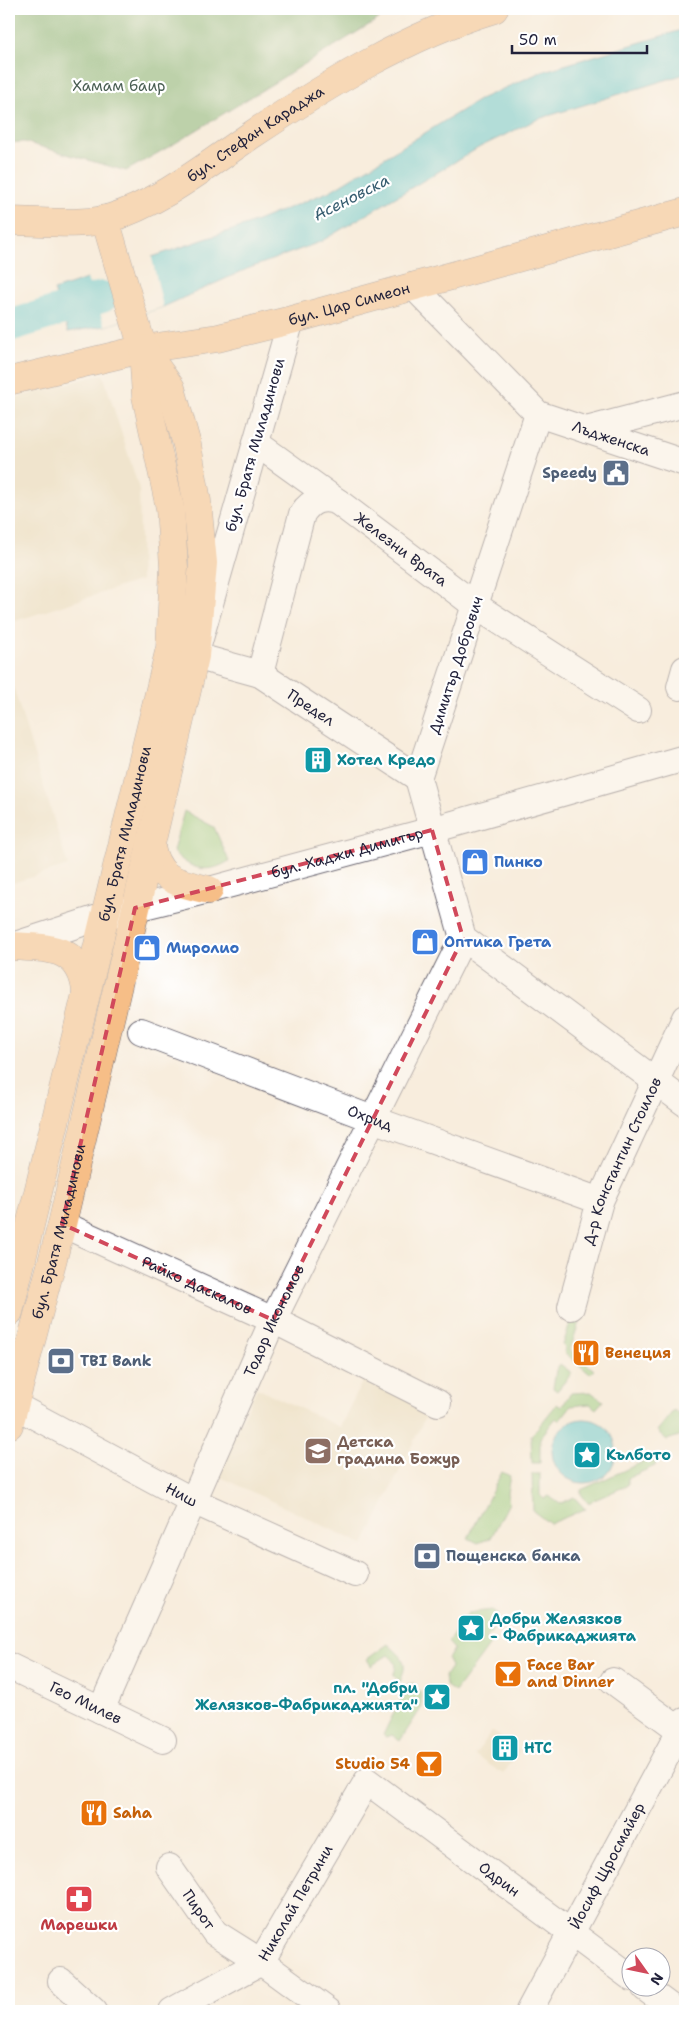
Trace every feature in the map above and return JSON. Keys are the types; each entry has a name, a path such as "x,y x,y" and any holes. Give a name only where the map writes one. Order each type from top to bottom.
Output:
{"main road":[{"name":"бул. Стефан Караджа","path":"9,221 105,219 139,207 172,188 321,89 398,48 494,9"},
{"name":"бул. Цар Симеон","path":"9,381 143,349 218,338 291,320 685,212"},
{"name":"бул. Братя Миладинови","path":"9,1312 170,648 174,567 170,508 146,396 143,349 105,219"},
{"name":"бул. Братя Миладинови","path":"11,1415 62,1224 195,656 203,563 197,501 187,445 171,388 143,349"},
{"path":"150,843 153,860 169,878 209,890"},
{"path":"10,947 43,948 70,956 82,973 86,991"}],"street":[{"path":"413,286 538,414"},
{"name":"бул. Братя Миладинови","path":"195,656 291,320"},
{"path":"586,430 685,404"},
{"name":"Лъдженска","path":"538,414 685,463"},
{"name":"Димитър Добрович","path":"418,778 538,414"},
{"path":"256,442 338,502"},
{"name":"Железни Врата","path":"260,674 302,514 306,508 317,500 332,499 476,606 638,710"},
{"name":"Предел","path":"195,656 260,674 418,778"},
{"name":"бул. Хаджи Димитър","path":"10,947 104,916 432,830 685,758"},
{"path":"418,778 463,938 685,1103"},
{"name":"Тодор Икономов","path":"101,1710 274,1320 375,1120 463,938"},
{"name":"Д-р Константин Стоилов","path":"571,1307 600,1201 685,1018"},
{"name":"Охрид","path":"141,1031 375,1120 600,1201"},
{"name":"Райко Даскалов","path":"62,1224 274,1320 438,1402"},
{"name":"Ниш","path":"11,1415 355,1574"},
{"name":"Гео Милев","path":"9,1666 163,1740"},
{"path":"613,1681 684,1728"},
{"name":"Йосиф Щросмайер","path":"529,2011 684,1728"},
{"name":"Одрин","path":"367,1781 622,1970"},
{"name":"Николай Петрини","path":"172,2011 261,1962 367,1781"},
{"name":"Пирот","path":"169,1867 215,1933 261,1962 328,2011"},
{"path":"61,1981 94,2011"},
{"path":"658,1998 676,2011"}],"highlighted area":[{"path":"432,830 463,938 273,1320 62,1224 135,908"}],"shaded area":[{"path":"103,374 139,489 141,580 9,623 9,399"},
{"path":"9,673 68,866 9,884"},
{"name":"Детска градина Божур","path":"365,1376 430,1407 364,1545 216,1475 257,1388 340,1427"},
{"path":"492,1731 520,1751 503,1774 475,1755"}],"green space":[{"name":"Хамам баир","path":"9,9 386,9 382,17 174,144 126,171 24,142 9,143"},
{"path":"184,811 214,827 229,861 214,868 199,868 185,862 173,851"},
{"path":"573,1313 581,1316 570,1350 594,1370 590,1374 564,1352 565,1348 563,1345"},
{"path":"560,1364 572,1373 557,1391 553,1388 556,1370"},
{"path":"591,1392 603,1401 596,1409 590,1404 571,1406 559,1421 556,1418 540,1438 540,1463 532,1463 531,1436 557,1404 561,1407 571,1393"},
{"path":"674,1410 685,1419 685,1434 667,1440 657,1431"},
{"path":"649,1459 656,1462 655,1466 628,1478 628,1485 588,1503 581,1494 581,1490"},
{"path":"502,1472 510,1476 507,1493 509,1503 491,1538 478,1543 468,1538"},
{"path":"532,1474 540,1474 540,1495 544,1499 549,1496 560,1504 574,1497 585,1509 550,1524 533,1511"},
{"path":"492,1610 498,1614 490,1624 495,1627 486,1639 491,1643 455,1692 446,1686 445,1676 451,1667 448,1659 454,1649 448,1642 468,1613"},
{"path":"388,1644 403,1660 404,1669 400,1682 393,1675 395,1664 388,1655 371,1666 367,1659"},
{"path":"415,1683 416,1691 420,1691 422,1707 400,1741 392,1735 386,1737 383,1735 408,1684"}],"water":[{"path":"685,29 685,74 538,119 480,147 320,242 247,269 163,307 105,326 68,332 54,290 247,225 330,191 482,98 541,72"},
{"path":"578,1419 590,1419 607,1428 614,1439 616,1451 614,1463 607,1474 590,1483 578,1483 566,1478 557,1469 552,1457 552,1445 557,1433 566,1424"}],"pier":[{"path":"151,254 163,307 105,326 86,276"}],"waterway":[{"name":"Асеновска","path":"9,326 102,297"}],"place":[{"name":"Speedy","path":"616,473"},
{"name":"Хотел Кредо","path":"318,760"},
{"name":"Пинко","path":"475,862"},
{"name":"Оптика Грета","path":"425,942"},
{"name":"Миролио","path":"147,948"},
{"name":"Венеция","path":"586,1353"},
{"name":"TBI Bank","path":"61,1361"},
{"name":"Детска градина Божур","path":"318,1451"},
{"name":"Кълбото","path":"587,1455"},
{"name":"Пощенска банка","path":"427,1556"},
{"name":"Добри Желязков - Фабрикаджията","path":"471,1628"},
{"name":"Face Bar and Dinner","path":"508,1674"},
{"name":"пл. \"Добри Желязков-Фабрикаджията\"","path":"437,1697"},
{"name":"НТС","path":"505,1748"},
{"name":"Studio 54","path":"429,1764"},
{"name":"Saha","path":"94,1813"},
{"name":"Марешки","path":"79,1899"}]}
